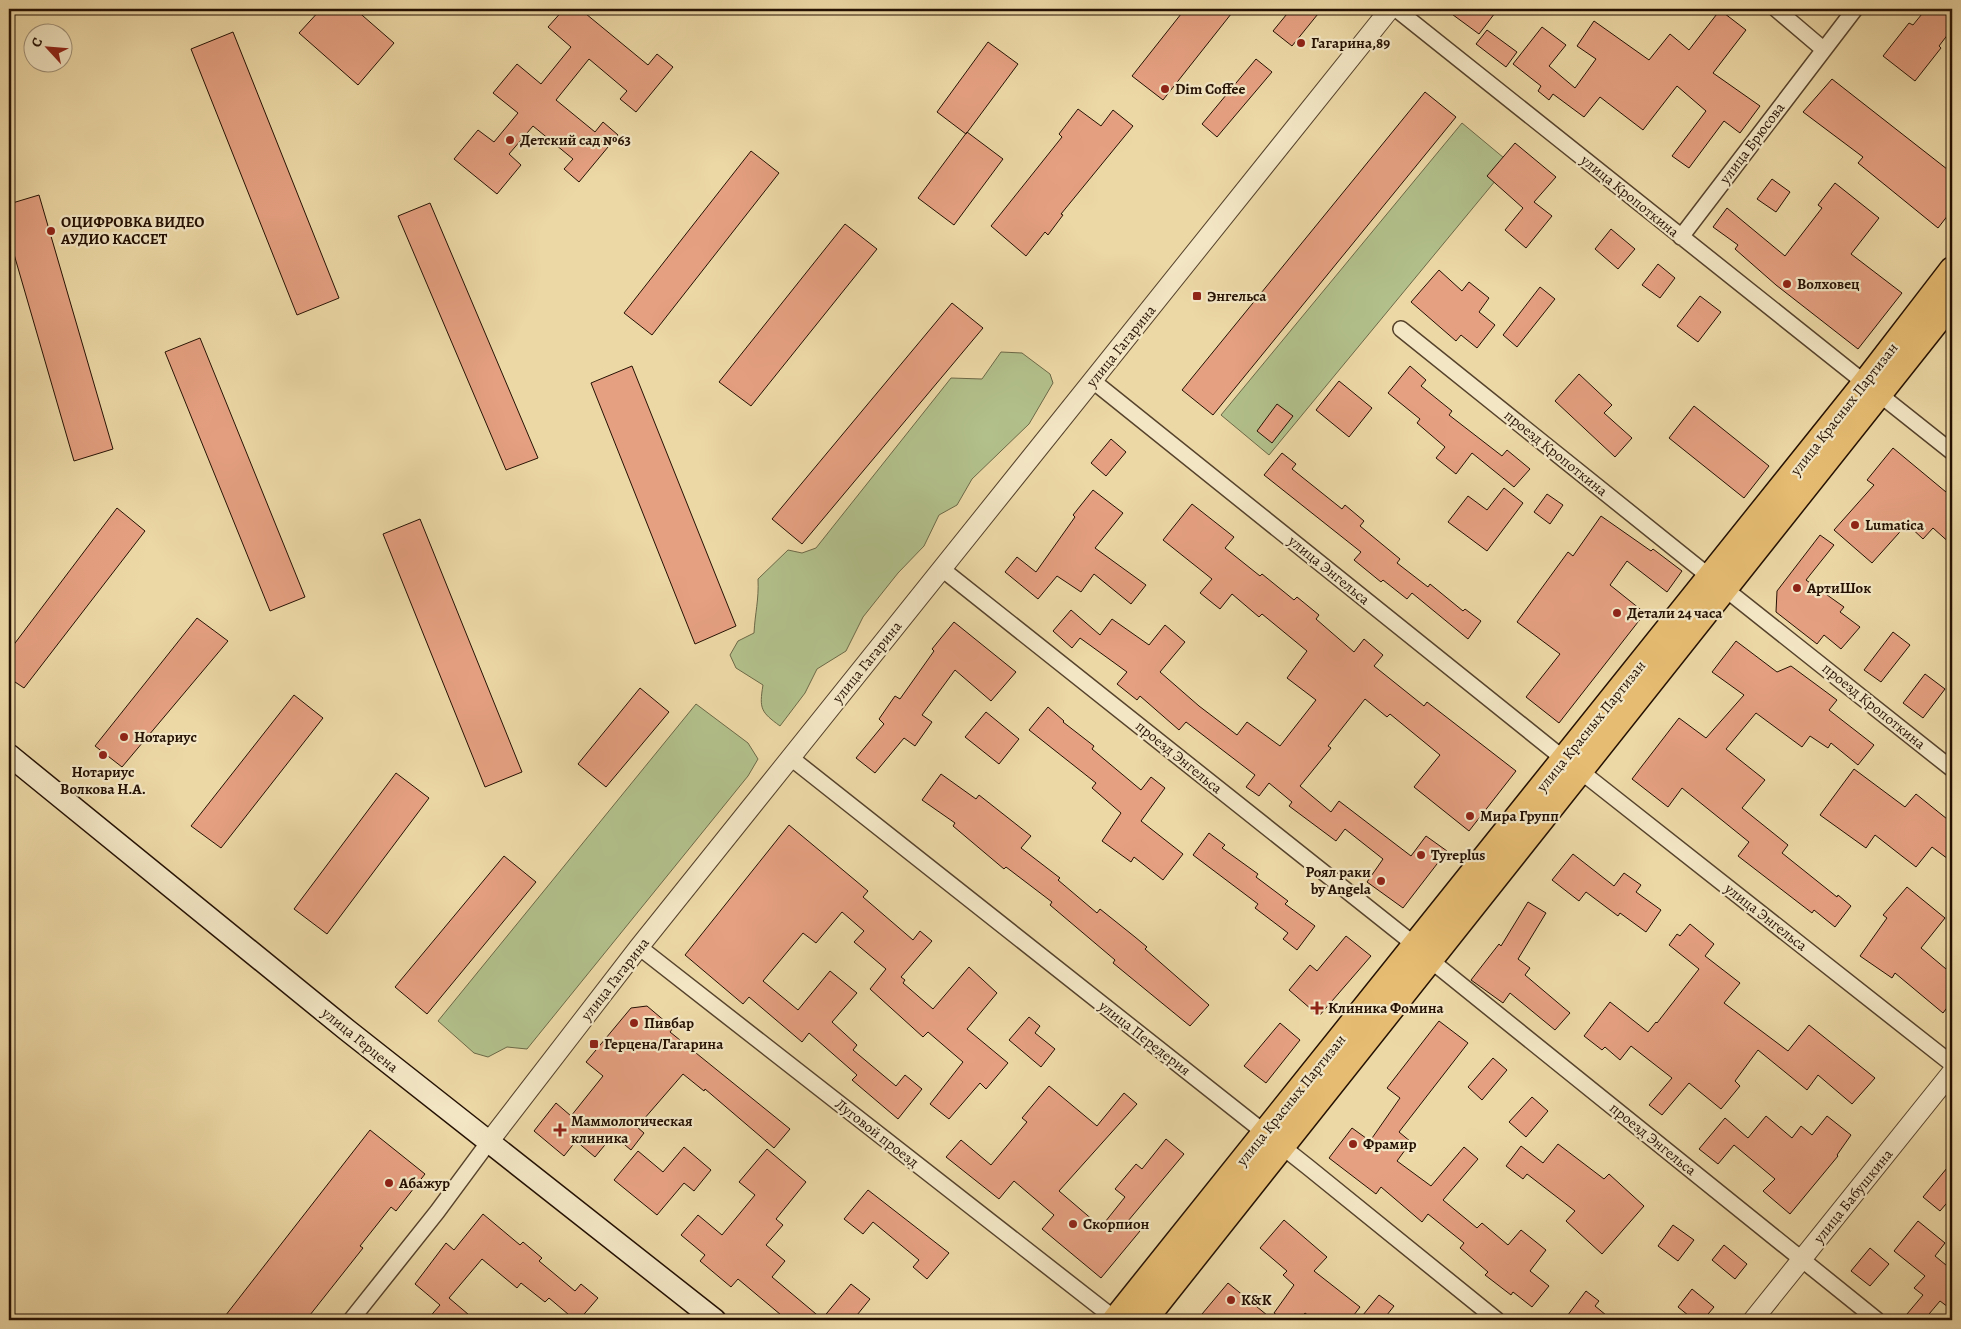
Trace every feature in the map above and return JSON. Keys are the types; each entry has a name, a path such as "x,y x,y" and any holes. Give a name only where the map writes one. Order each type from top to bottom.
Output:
{"highway":[{"name":"улица Красных Партизан","path":"1872,388 1952,270"},
{"name":"улица Красных Партизан","path":"1115,1320 1273,1139 1872,388 1952,302"},
{"name":"улица Красных Партизан","path":"1144,1320 1273,1139"}],"main road":[{"name":"улица Герцена","path":"9,755 488,1143 715,1320"}],"street":[{"name":"улица Гагарина","path":"351,1320 438,1212 488,1143 640,947 1390,9"},
{"name":"улица Кропоткина","path":"1396,9 1952,452"},
{"path":"1776,9 1823,49"},
{"name":"улица Брюсова","path":"1681,237 1855,9"},
{"name":"проезд Кропоткина","path":"1401,329 1952,769"},
{"name":"улица Энгельса","path":"1093,381 1572,764 1952,1064"},
{"name":"проезд Энгельса","path":"942,569 1422,952 1877,1320"},
{"name":"улица Передерия","path":"791,758 1273,1139 1497,1320"},
{"name":"Луговой проезд","path":"640,947 1115,1320"},
{"name":"улица Бабушкина","path":"1753,1320 1952,1072"}],"green space":[{"path":"1462,123 1510,163 1269,455 1221,415"},
{"path":"1001,352 1022,353 1050,374 1053,383 1029,424 972,479 957,505 939,515 924,546 898,573 863,617 846,651 817,669 805,693 780,726 763,709 761,700 763,685 736,668 730,655 738,641 754,633 758,579 788,550 802,553 816,548 951,378 982,379"},
{"path":"696,704 748,743 758,759 748,776 527,1049 507,1047 488,1057 474,1053 438,1021"}],"building":[{"path":"321,9 355,9 394,43 358,85 299,33"},
{"path":"564,9 580,9 648,65 657,54 673,67 636,112 620,99 627,91 589,59 556,100 595,132 603,122 618,135 579,182 564,169 573,159 533,126 509,154 521,165 497,194 454,159 478,130 494,142 518,113 493,93 517,64 541,84 571,47 548,27"},
{"path":"1185,9 1235,9 1163,100 1132,76"},
{"path":"1291,9 1322,9 1292,46 1273,31"},
{"path":"1445,9 1498,9 1479,34"},
{"path":"1926,9 1952,9 1952,29 1939,46 1941,48 1915,81 1883,56 1909,23 1913,25"},
{"path":"1720,10 1746,30 1713,73 1760,106 1740,133 1724,121 1689,168 1672,156 1706,111 1677,86 1643,130 1600,97 1584,117 1553,94 1549,100 1538,91 1541,86 1513,64 1542,27 1566,45 1549,66 1575,88 1596,59 1577,46 1594,21 1649,60 1670,34 1689,50"},
{"path":"1487,30 1517,52 1506,67 1476,44"},
{"path":"233,32 339,298 297,315 191,49"},
{"path":"988,42 1018,64 966,134 937,112"},
{"path":"1256,59 1272,72 1217,137 1202,124"},
{"path":"1832,79 1952,173 1952,210 1938,228 1858,163 1863,157 1803,112"},
{"path":"1425,92 1456,117 1213,415 1182,390"},
{"path":"1078,109 1101,126 1113,110 1133,126 1061,214 1063,215 1048,235 1045,232 1026,256 991,226 1062,137 1059,134"},
{"path":"967,132 1003,159 954,225 918,198"},
{"path":"1515,143 1556,177 1534,202 1552,216 1526,248 1505,230 1523,208 1487,176"},
{"path":"751,151 779,173 652,335 624,313"},
{"path":"1772,179 1790,192 1776,212 1757,199"},
{"path":"1835,183 1879,218 1851,254 1902,293 1858,349 1776,285 1735,249 1738,245 1713,227 1727,208 1785,256 1822,208 1818,205"},
{"path":"39,195 113,449 74,461 9,237 9,204"},
{"path":"430,203 538,458 506,470 398,216"},
{"path":"845,224 877,249 751,406 719,382"},
{"path":"1611,229 1635,249 1618,269 1595,249"},
{"path":"1658,264 1675,278 1660,298 1642,285"},
{"path":"1439,270 1462,291 1469,282 1489,298 1479,312 1495,325 1477,348 1461,335 1456,341 1411,302"},
{"path":"1540,287 1555,299 1517,347 1503,335"},
{"path":"1700,296 1721,312 1698,342 1677,326"},
{"path":"952,303 983,328 802,544 772,519"},
{"path":"200,338 305,597 270,611 165,352"},
{"path":"632,366 736,626 695,644 591,383"},
{"path":"1410,366 1426,380 1421,386 1452,411 1449,415 1502,456 1507,450 1530,469 1514,487 1472,453 1456,474 1436,458 1445,447 1417,423 1420,419 1388,393"},
{"path":"1579,374 1612,405 1604,413 1632,438 1615,457 1555,401"},
{"path":"1339,381 1372,408 1349,437 1316,410"},
{"path":"1277,404 1293,416 1272,443 1257,431"},
{"path":"1694,406 1769,466 1744,498 1669,438"},
{"path":"1111,439 1126,452 1106,476 1091,463"},
{"path":"1893,448 1952,497 1952,545 1933,528 1923,539 1907,524 1872,563 1834,530 1874,485 1867,480"},
{"path":"1282,453 1296,464 1292,469 1342,509 1345,505 1364,521 1360,526 1400,559 1397,563 1428,587 1430,584 1463,611 1465,609 1481,621 1468,639 1412,593 1407,599 1383,580 1381,582 1354,560 1361,552 1264,475"},
{"path":"1504,488 1523,503 1487,551 1448,522 1468,496 1487,510"},
{"path":"1093,490 1123,513 1095,548 1146,585 1131,604 1094,574 1081,592 1057,576 1038,599 1005,572 1017,557 1036,572 1075,517 1073,515"},
{"path":"1547,494 1563,505 1550,524 1534,512"},
{"path":"1192,504 1234,537 1225,548 1260,576 1262,574 1294,600 1297,597 1319,615 1316,619 1354,652 1364,639 1383,655 1374,666 1424,706 1427,702 1516,771 1469,831 1414,787 1440,755 1390,714 1387,717 1365,699 1328,746 1331,748 1300,786 1331,812 1339,801 1411,856 1426,836 1447,851 1403,908 1367,882 1383,859 1345,829 1336,841 1289,806 1292,802 1269,783 1259,796 1246,787 1255,775 1186,722 1179,730 1140,696 1137,700 1117,684 1127,672 1080,638 1072,648 1053,631 1071,610 1100,635 1112,619 1149,645 1165,625 1185,642 1160,672 1199,706 1237,735 1247,722 1280,746 1316,700 1287,678 1307,651 1262,614 1259,617 1232,594 1220,609 1200,593 1212,579 1163,540"},
{"path":"117,508 145,531 24,688 9,678 9,651"},
{"path":"1601,516 1651,551 1653,549 1682,571 1667,592 1627,561 1610,585 1645,613 1559,723 1526,697 1560,654 1517,622 1568,552 1573,556"},
{"path":"420,519 522,772 485,787 383,534"},
{"path":"1820,535 1834,545 1806,580 1844,607 1840,612 1860,627 1841,649 1824,635 1817,644 1776,612 1777,591"},
{"path":"197,618 228,641 122,767 95,746"},
{"path":"954,622 1016,672 991,701 955,670 922,715 932,722 915,746 904,738 875,773 856,758 884,724 879,719 895,696 900,699 934,651 932,649"},
{"path":"1893,632 1910,645 1881,682 1864,670"},
{"path":"1736,641 1777,672 1791,666 1837,700 1829,710 1874,745 1858,765 1831,743 1828,748 1810,736 1802,747 1756,713 1726,749 1765,780 1742,808 1788,845 1782,853 1851,906 1835,927 1814,910 1812,913 1738,856 1749,842 1682,788 1668,807 1632,779 1679,718 1706,738 1744,695 1712,672"},
{"path":"1925,674 1945,689 1923,718 1903,703"},
{"path":"640,688 669,712 606,787 578,764"},
{"path":"294,695 323,718 221,848 191,826"},
{"path":"1048,707 1063,722 1094,746 1092,749 1141,790 1151,777 1165,788 1141,821 1183,854 1163,880 1134,857 1131,862 1102,841 1121,813 1092,788 1096,783 1029,730"},
{"path":"986,712 1019,739 999,764 965,737"},
{"path":"1854,769 1905,807 1916,794 1952,823 1952,862 1932,847 1916,867 1875,835 1866,848 1820,815"},
{"path":"396,773 429,798 327,934 294,909"},
{"path":"941,774 976,799 979,795 1031,836 1021,848 1060,878 1058,880 1097,913 1100,909 1147,947 1145,949 1209,1005 1190,1026 1113,963 1115,960 1050,905 1052,902 1006,867 1004,869 953,826 955,823 922,800"},
{"path":"789,825 868,891 863,897 913,940 920,931 932,941 901,977 905,980 903,983 933,1009 969,967 997,993 967,1029 1008,1063 986,1089 980,1083 949,1119 930,1104 963,1062 928,1032 923,1037 870,989 886,969 854,942 864,931 842,912 816,943 803,933 763,981 798,1010 830,971 857,993 832,1022 857,1045 853,1050 896,1086 905,1075 922,1089 898,1119 852,1080 857,1075 809,1033 802,1042 749,997 743,1004 685,955"},
{"path":"1209,833 1225,845 1222,848 1258,874 1256,877 1288,901 1285,904 1315,926 1297,950 1283,939 1288,933 1255,908 1258,904 1193,855"},
{"path":"1573,854 1614,886 1624,873 1641,885 1636,892 1661,910 1646,932 1620,913 1618,916 1586,892 1579,901 1552,880"},
{"path":"504,856 536,882 427,1014 395,987"},
{"path":"1907,887 1945,918 1921,948 1952,974 1952,1001 1943,1013 1895,973 1892,978 1860,956 1887,918 1883,915"},
{"path":"1528,902 1546,913 1518,959 1530,968 1525,975 1570,1013 1555,1030 1510,993 1503,1003 1471,980 1499,944 1501,946"},
{"path":"1690,924 1714,944 1705,956 1740,983 1724,1003 1788,1051 1809,1025 1875,1078 1852,1104 1818,1075 1807,1090 1758,1050 1735,1081 1740,1086 1721,1109 1689,1083 1662,1115 1649,1105 1672,1078 1631,1046 1620,1060 1605,1047 1602,1050 1584,1036 1610,1002 1648,1032 1657,1023 1699,969 1669,945 1677,934 1680,936"},
{"path":"1346,936 1371,956 1319,1016 1289,990 1310,965 1317,971"},
{"path":"647,1006 673,1028 670,1032 790,1129 774,1148 705,1089 704,1091 683,1074 637,1127 644,1133 631,1150 613,1135 595,1157 576,1141 564,1156 534,1131 556,1103 571,1116 603,1076 586,1062 631,1008"},
{"path":"1029,1017 1040,1026 1035,1033 1055,1049 1041,1067 1009,1040"},
{"path":"1439,1021 1468,1043 1399,1132 1411,1142 1397,1161 1431,1186 1464,1147 1478,1159 1443,1200 1477,1228 1482,1223 1508,1245 1521,1230 1546,1250 1530,1271 1549,1286 1532,1307 1513,1292 1511,1295 1485,1275 1488,1272 1460,1248 1464,1243 1428,1214 1422,1222 1381,1187 1376,1194 1329,1158 1352,1128 1370,1141 1400,1098 1387,1088"},
{"path":"1280,1023 1300,1040 1266,1083 1244,1066"},
{"path":"1493,1058 1507,1070 1482,1100 1468,1087"},
{"path":"1049,1086 1097,1126 1124,1093 1137,1104 1059,1191 1101,1227 1125,1197 1115,1189 1136,1164 1142,1169 1166,1139 1184,1154 1128,1221 1140,1231 1101,1278 1042,1229 1054,1215 1014,1181 999,1199 946,1157 961,1140 991,1165 1027,1122 1022,1118"},
{"path":"1532,1097 1548,1111 1526,1137 1509,1122"},
{"path":"1766,1116 1792,1138 1801,1126 1812,1135 1827,1116 1851,1135 1838,1156 1790,1214 1763,1191 1775,1179 1734,1145 1718,1164 1699,1149 1725,1118 1748,1138"},
{"path":"370,1130 425,1174 396,1211 391,1207 360,1246 363,1248 306,1320 222,1320"},
{"path":"1558,1144 1604,1179 1609,1174 1644,1206 1602,1254 1566,1221 1575,1211 1527,1174 1523,1179 1506,1166 1521,1146 1543,1163"},
{"path":"684,1147 711,1170 694,1191 684,1183 657,1215 614,1180 638,1151 663,1172"},
{"path":"767,1149 806,1182 776,1219 783,1225 766,1245 785,1261 772,1277 822,1319 851,1284 870,1299 853,1320 787,1320 738,1279 731,1287 700,1261 705,1255 681,1235 698,1215 722,1235 755,1195 739,1182"},
{"path":"1952,1162 1952,1197 1940,1211 1923,1197"},
{"path":"868,1190 949,1253 927,1279 913,1267 919,1260 873,1222 863,1234 844,1219"},
{"path":"483,1214 520,1245 523,1242 542,1258 539,1261 575,1291 581,1284 598,1298 579,1320 575,1320 549,1298 545,1302 521,1283 517,1288 482,1259 449,1298 475,1320 427,1320 440,1305 415,1284 446,1243 454,1250"},
{"path":"1284,1220 1327,1257 1314,1271 1360,1307 1350,1320 1314,1320 1305,1313 1299,1320 1284,1320 1274,1313 1294,1285 1283,1275 1287,1271 1260,1248"},
{"path":"1918,1221 1945,1243 1935,1256 1952,1270 1952,1310 1940,1301 1924,1320 1915,1320 1907,1314 1923,1295 1914,1288 1925,1276 1894,1251"},
{"path":"1673,1225 1694,1240 1678,1261 1658,1246"},
{"path":"1724,1245 1747,1264 1735,1279 1712,1260"},
{"path":"1870,1248 1889,1264 1870,1286 1851,1271"},
{"name":"K&K","path":"1228,1283 1273,1320 1197,1320"},
{"path":"1692,1289 1714,1307 1703,1320 1694,1320 1678,1307"},
{"path":"1586,1291 1599,1301 1595,1306 1612,1320 1564,1320"},
{"path":"1379,1295 1394,1306 1383,1320 1359,1320"}],"place":[{"name":"Гагарина,89","path":"1301,43"},
{"name":"Dim Coffee","path":"1165,89"},
{"name":"Детский сад №63","path":"510,140"},
{"name":"ОЦИФРОВКА ВИДЕО АУДИО КАССЕТ","path":"51,231"},
{"name":"Волховец","path":"1787,284"},
{"name":"Энгельса","path":"1197,296"},
{"name":"Lumatica","path":"1855,525"},
{"name":"АртиШок","path":"1797,588"},
{"name":"Детали 24 часа","path":"1617,613"},
{"name":"Нотариус","path":"124,737"},
{"name":"Нотариус Волкова Н.А.","path":"103,755"},
{"name":"Мира Групп","path":"1470,816"},
{"name":"Tyreplus","path":"1421,855"},
{"name":"Роял раки by Angela","path":"1381,881"},
{"name":"Клиника Фомина","path":"1317,1008"},
{"name":"Пивбар","path":"634,1023"},
{"name":"Герцена/Гагарина","path":"594,1044"},
{"name":"Маммологическая клиника","path":"560,1130"},
{"name":"Фрамир","path":"1353,1144"},
{"name":"Абажур","path":"389,1183"},
{"name":"Скорпион","path":"1073,1224"},
{"name":"K&K","path":"1231,1300"}]}
